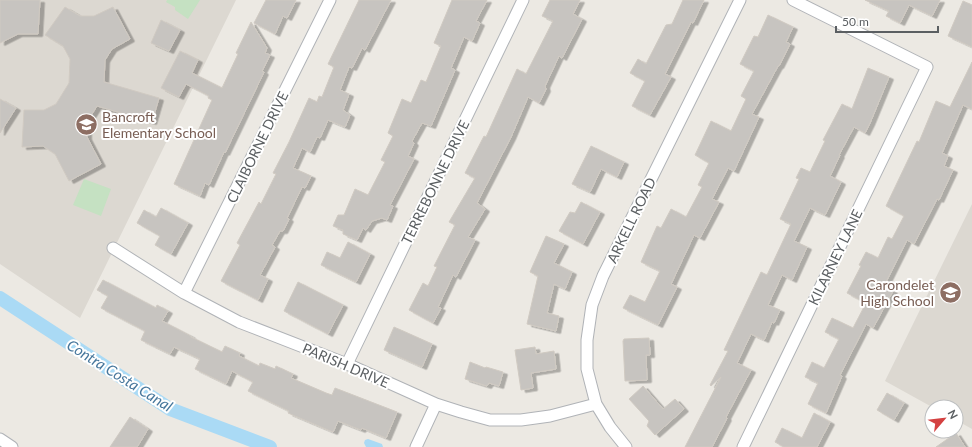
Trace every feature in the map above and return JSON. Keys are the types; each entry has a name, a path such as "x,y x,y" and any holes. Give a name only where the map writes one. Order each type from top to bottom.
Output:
{"street":[{"name":"CLAIBORNE DRIVE","path":"184,293 330,0"},
{"name":"TERREBONNE DRIVE","path":"347,364 523,0"},
{"name":"ARKELL ROAD","path":"626,447 610,427 596,404 587,369 587,340 592,305 603,276 740,0"},
{"name":"KILARNEY LANE","path":"743,447 928,67 793,0"},
{"name":"PARISH DRIVE","path":"113,248 184,293 239,322 347,364 436,404 490,420 522,420 550,416 596,404"},
{"path":"416,447 436,404"},
{"path":"0,439 12,447"}],"shaded area":[{"name":"Bancroft Elementary School","path":"0,0 236,0 80,318 0,264"},
{"name":"Carondelet High School","path":"972,204 972,429 964,424 964,399 924,399 924,403 885,381"}],"green space":[{"path":"167,0 200,0 188,19 175,10 175,7 166,2"},
{"path":"84,179 111,189 101,216 73,205"}],"water":[{"path":"368,439 382,444 383,447 366,447 364,443 365,440"}],"building":[{"path":"0,0 40,0 38,34 18,34 0,43"},
{"path":"266,0 296,0 287,18 283,16 275,34 254,23"},
{"path":"359,0 391,0 365,50 362,48 352,68 349,67 340,90 349,94 343,110 350,115 345,127 328,120 320,138 317,137 310,152 302,148 293,168 311,176 305,188 302,187 287,218 289,219 283,231 280,231 272,245 275,247 260,275 268,279 258,300 221,281 240,245 237,243 259,202 261,204 276,174 273,173 309,98 317,102 319,96 322,97 334,67 328,64"},
{"path":"452,0 487,0 476,21 480,23 472,41 464,37 451,68 455,70 431,126 422,123 412,141 414,143 408,156 414,159 390,205 393,206 387,220 382,218 372,221 366,230 363,228 357,240 343,234 343,230 333,226 338,215 344,215 355,189 368,195 385,162 381,160 393,136 388,133 402,99 411,103 421,80 426,82 441,46 434,43"},
{"path":"550,0 580,0 573,14 582,19 562,58 559,56 539,103 528,97 511,137 477,203 485,209 468,237 475,240 456,277 453,275 438,307 441,308 433,323 409,310 423,283 428,286 437,267 434,266 455,225 449,222 475,178 465,173 484,136 486,137 517,69 526,74 553,21 542,16"},
{"path":"683,0 704,0 693,23 691,22 665,74 671,77 650,115 632,106 645,81 630,73 638,59 646,64 666,25 672,24"},
{"path":"865,0 940,0 932,16 909,5 900,23 886,16 889,11"},
{"path":"963,1 972,5 972,47 948,36"},
{"path":"65,7 80,16 94,16 113,7 130,39 112,49 105,60 104,82 159,98 152,122 97,106 87,122 87,137 101,164 69,181 55,154 43,146 22,147 24,110 44,110 56,104 69,83 70,59 63,46 45,35"},
{"path":"768,15 793,27 786,42 790,44 752,114 759,117 734,171 728,168 712,199 719,202 700,238 694,235 671,284 677,287 658,325 623,308 630,295 645,302 660,271 641,262 657,226 661,228 671,209 686,217 702,187 698,185 709,163 695,155 711,121 731,131 746,99 741,96 754,71 740,64 754,36 758,37"},
{"path":"161,20 180,30 169,51 151,43"},
{"path":"251,22 267,48 265,53 270,55 262,71 264,72 225,153 224,152 209,185 205,183 200,196 174,184 212,100 208,98 209,96 186,84 179,97 161,88 180,51 198,60 192,73 222,88 238,54 236,53"},
{"path":"972,62 972,109 963,105 942,153 948,156 944,166 953,170 939,200 937,199 914,244 907,240 884,286 893,291 873,328 866,324 840,375 842,376 826,413 808,404 818,383 805,377 812,362 824,368 839,339 825,332 832,318 853,328 866,303 847,293 861,266 859,265 866,252 878,258 888,237 892,239 904,216 886,206 917,141 919,142 936,101 950,107"},
{"path":"868,68 889,77 865,133 854,127 839,155 830,176 841,182 825,215 810,208 794,241 807,247 792,280 782,275 768,305 780,310 774,323 772,322 764,340 751,334 737,363 751,370 712,447 685,447 721,377 711,386 710,385 728,351 724,350 761,272 767,275 791,224 780,219 799,179 796,178 801,168 810,172 825,141 823,140 842,104 852,109"},
{"path":"0,99 16,108 0,133"},
{"path":"591,146 624,162 617,177 601,169 590,192 572,184"},
{"path":"581,202 600,212 583,244 559,231 570,212 575,213"},
{"path":"161,208 188,223 171,254 155,245 160,236 137,223 144,210 156,217"},
{"path":"546,236 564,244 554,263 572,272 565,289 554,284 547,313 559,316 556,331 527,324 538,276 530,272"},
{"path":"348,242 370,254 356,282 321,265 327,252 340,258"},
{"path":"103,280 156,308 157,305 168,311 162,321 222,352 225,346 240,353 239,356 259,366 260,363 275,369 276,366 293,374 291,378 326,393 332,395 335,388 397,412 386,438 362,428 361,430 338,421 333,432 288,413 289,411 248,391 253,382 232,371 226,384 195,369 200,359 174,347 170,354 141,340 145,331 101,308 108,296 97,290"},
{"path":"298,282 343,305 328,334 284,311"},
{"path":"394,327 432,344 422,367 384,350"},
{"path":"649,338 650,355 646,355 647,380 625,381 624,339"},
{"path":"535,347 536,354 554,351 556,369 531,373 533,388 521,390 515,350"},
{"path":"470,362 485,368 503,372 499,386 489,383 487,386 465,379"},
{"path":"643,386 663,409 675,399 684,409 655,435 647,426 649,421 629,399"},
{"path":"887,393 904,403 894,420 877,410"},
{"path":"814,413 830,422 817,447 784,447 775,442 782,428 802,438"},
{"path":"130,417 148,429 137,447 110,447"},
{"path":"947,439 960,439 965,447 936,447"}],"waterway":[{"name":"Contra Costa Canal","path":"0,298 170,409 270,447"}],"place":[{"name":"Bancroft Elementary School","path":"87,124"},
{"name":"Carondelet High School","path":"950,292"}]}
